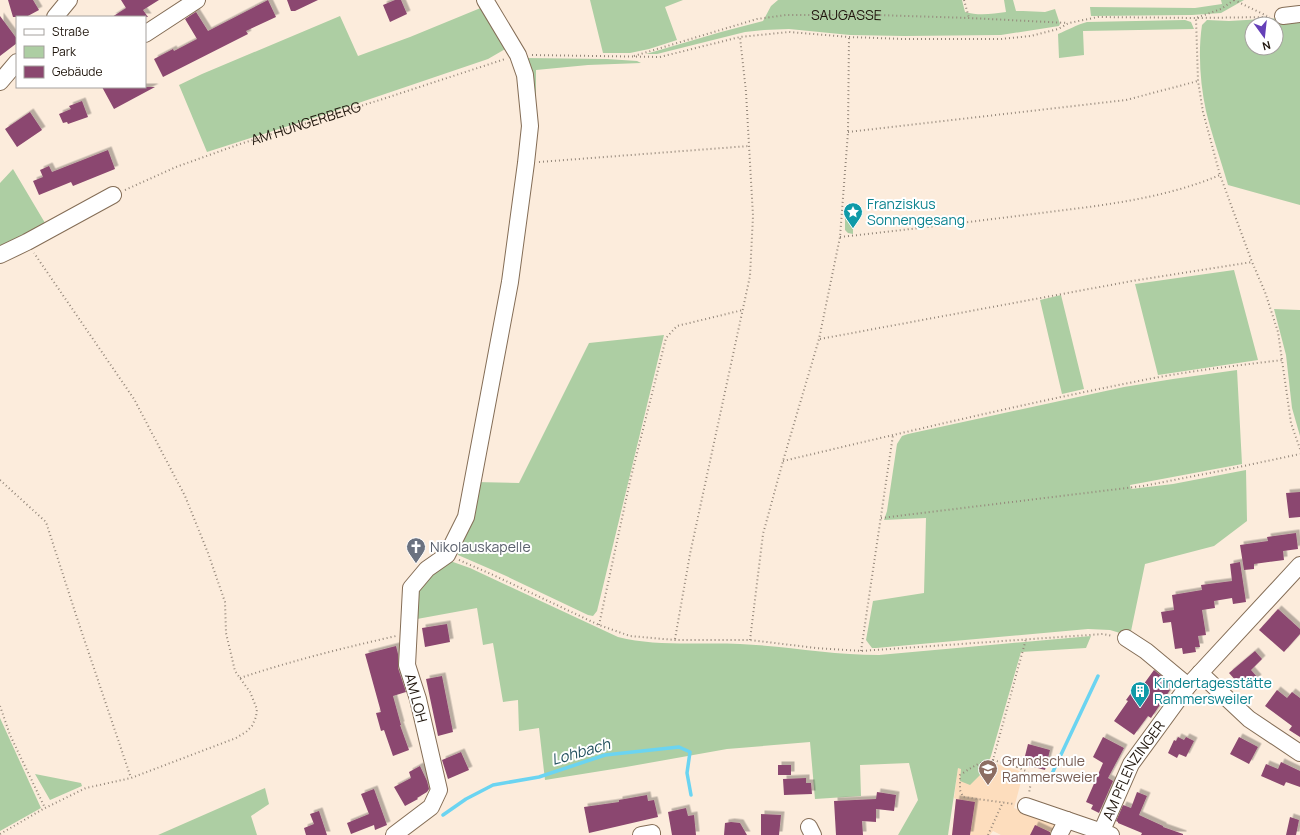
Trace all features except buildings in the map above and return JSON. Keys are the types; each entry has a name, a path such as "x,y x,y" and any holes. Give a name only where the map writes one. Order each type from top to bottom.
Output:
{"street":[{"path":"55,11 69,0"},
{"path":"146,33 197,0"},
{"path":"447,555 466,516 510,282 530,126 525,75 518,55 485,0"},
{"path":"1275,16 1300,14"},
{"path":"0,83 16,63"},
{"path":"0,83 16,82"},
{"path":"0,255 113,195"},
{"name":"AM LOH","path":"394,835 431,807 439,790 418,699 407,664 408,634 411,588 427,569 447,555"},
{"name":"AM PFLENZINGER","path":"1105,834 1132,764 1188,686 1300,565"},
{"path":"1126,638 1136,644 1188,686"},
{"path":"1200,674 1249,719 1300,753"},
{"path":"1026,806 1105,834"},
{"path":"1059,835 1067,820"},
{"path":"641,835 652,833 652,835"}],"path":[{"path":"964,0 969,18"},
{"path":"1196,18 1221,9 1234,0 1275,16"},
{"name":"SAUGASSE","path":"630,57 757,19 786,15 877,15 1069,23"},
{"path":"1069,23 1098,17 1244,17"},
{"path":"1196,18 1198,81 1203,112 1220,175 1252,262 1265,292 1278,332 1291,422 1300,449"},
{"name":"AM HUNGERBERG","path":"113,195 176,167 240,144 518,55 660,57 740,37 789,32 849,37 904,39 1001,39 1031,36 1058,29 1069,23"},
{"path":"675,640 690,554 750,276 753,216 746,92 740,37"},
{"path":"750,640 763,534 819,339 840,238 848,132 849,37"},
{"path":"848,132 1126,100 1198,81"},
{"path":"526,163 749,146"},
{"path":"840,238 1107,205 1168,193 1201,183 1220,175"},
{"path":"0,834 46,808 86,788 131,778 236,738 252,726 256,717 257,709 250,692 235,671 226,633 225,602 208,553 185,496 134,399 27,242"},
{"path":"819,339 1132,281 1252,262"},
{"path":"599,625 630,481 666,338 677,326 743,310"},
{"path":"783,461 1062,396 1148,379 1283,360"},
{"path":"861,652 893,435"},
{"path":"881,518 1143,486 1220,472 1300,454"},
{"path":"0,480 46,522 131,778"},
{"path":"447,555 599,625 630,636 675,640 750,640 861,652 1103,634 1126,638"},
{"path":"240,678 340,648 408,634"},
{"path":"993,760 1026,639"},
{"path":"0,706 10,735 46,808"},
{"path":"988,835 1003,802 963,796 960,790 960,775 975,765 984,761 993,760 1026,771 1032,777 1026,806"},
{"path":"1017,767 1018,763"}],"shaded area":[{"name":"Grundschule Rammersweier","path":"991,756 990,762 1017,770 1023,774 1014,808 1067,829 1064,835 1001,835 993,831 990,835 952,835 956,799 954,798 958,768"}],"green space":[{"path":"590,0 683,0 665,7 677,40 649,49 630,53 603,53"},
{"path":"778,0 962,0 965,12 991,14 1006,12 1004,0 1013,0 1016,11 1045,12 1055,9 1060,24 1059,26 1001,35 850,35 789,29 764,30 745,32 657,54 646,54 763,21 771,6"},
{"path":"1221,0 1244,0 1221,13 1192,15 1091,16 1090,7 1195,8 1222,4"},
{"path":"483,7 507,48 488,59 326,114 207,152 179,85 340,16 358,56 410,37"},
{"path":"1300,17 1300,205 1228,185 1211,130 1202,90 1200,57 1201,35 1202,25 1207,20 1244,20 1244,56 1284,56 1284,18"},
{"path":"1185,20 1191,22 1194,29 1083,31 1084,55 1059,58 1058,34 1087,22"},
{"path":"524,58 607,59 637,61 641,63 588,65 536,70 536,102 531,153"},
{"path":"13,169 48,228 0,252 0,183"},
{"path":"845,215 847,219 853,222 853,234 848,233 845,230"},
{"path":"1234,270 1258,360 1158,375 1135,284"},
{"path":"1061,295 1084,389 1062,394 1040,300"},
{"path":"1274,309 1300,310 1300,436 1292,408 1286,355"},
{"path":"664,335 597,611 593,616 458,555 458,549 475,482 519,483 589,343"},
{"path":"1237,370 1242,464 1130,485 1131,489 1173,484 1246,470 1247,521 1214,546 1145,564 1130,636 1110,630 1088,629 876,648 872,648 866,640 873,601 924,593 926,518 884,520 887,511 897,444 902,436 1124,387"},
{"path":"441,561 453,562 470,568 618,637 648,642 678,644 740,644 844,654 879,655 1091,636 1086,648 1021,652 991,756 985,770 970,785 960,781 961,769 958,768 948,835 898,835 918,800 909,763 860,765 861,796 815,799 810,742 727,749 545,780 539,728 519,731 518,700 503,702 493,643 483,645 477,608 417,619 415,593"},
{"path":"0,718 41,808 0,831"},
{"path":"35,774 81,783 82,786 50,800"},
{"path":"265,788 269,804 251,816 257,835 158,835"}],"waterway":[{"path":"1050,778 1098,676"},
{"name":"Lohbach","path":"443,815 466,799 493,785 539,777 605,755 679,747 690,752 687,773 691,795"}],"place":[{"name":"Franziskus Sonnengesang","path":"853,229"},
{"name":"Nikolauskapelle","path":"416,564"},
{"name":"Kindertagesstätte Rammersweiler","path":"1140,708"},
{"name":"Grundschule Rammersweier","path":"988,786"}]}
